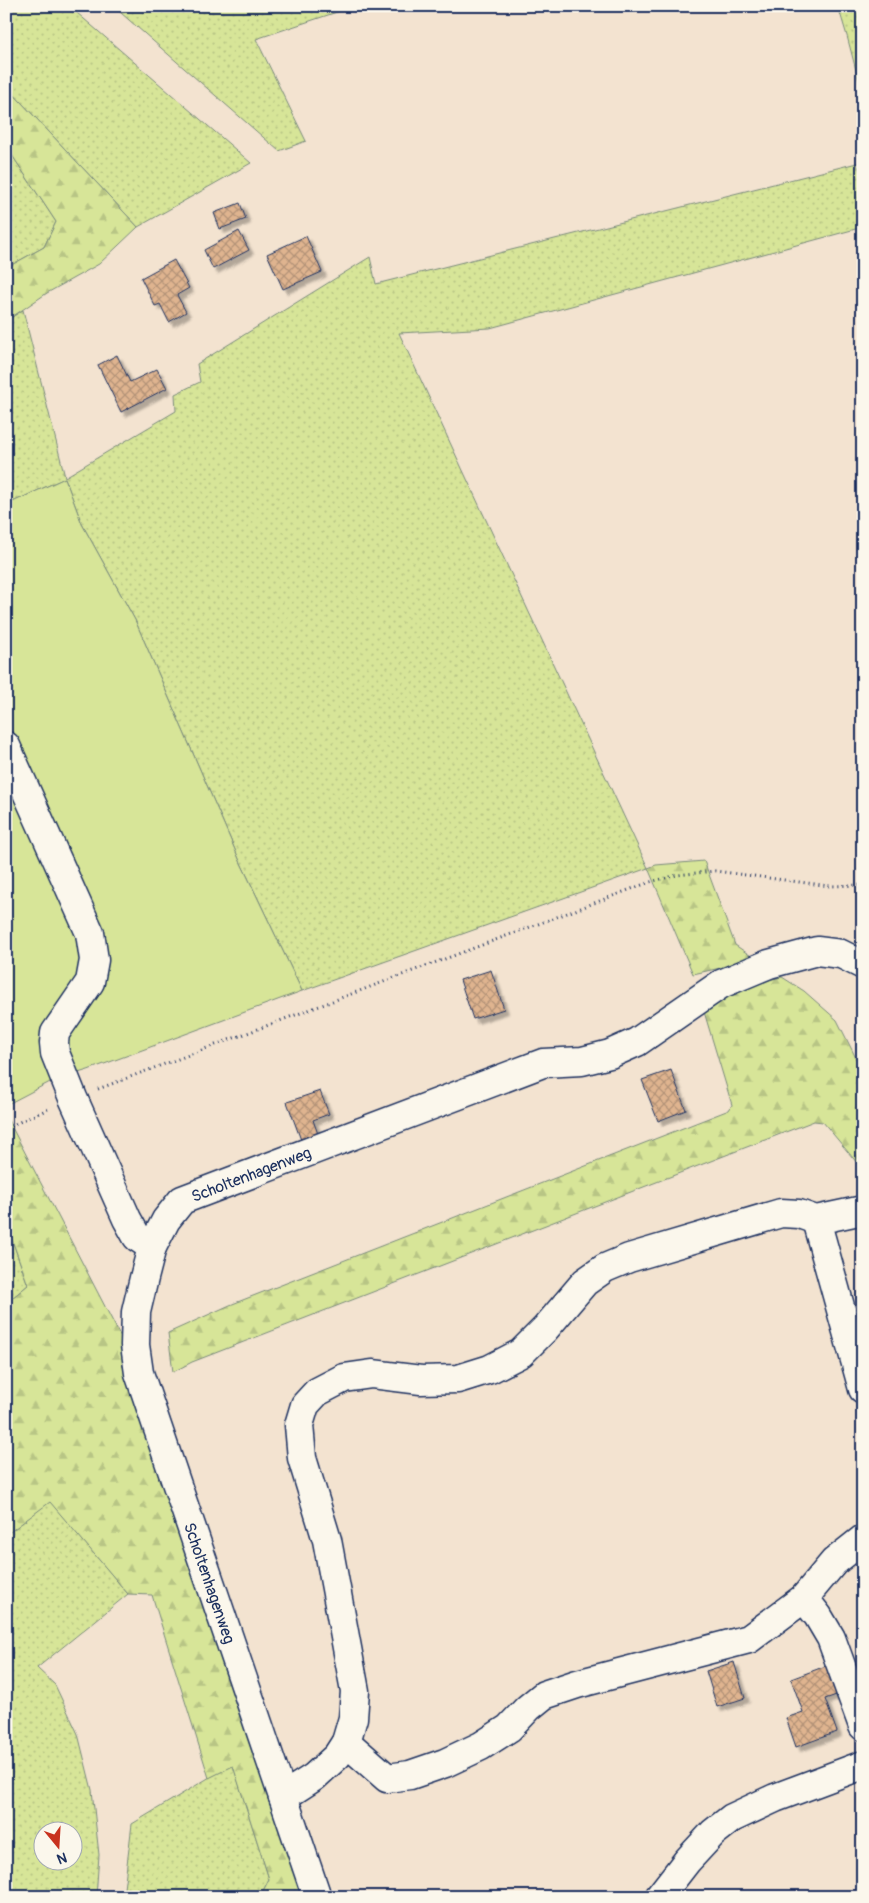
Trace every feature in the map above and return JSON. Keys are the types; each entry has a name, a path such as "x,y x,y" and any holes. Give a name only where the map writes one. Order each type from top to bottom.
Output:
{"lane":[{"path":"6,746 90,933 94,960 90,982 55,1033 55,1053 130,1225 137,1237 152,1247"},
{"name":"Scholtenhagenweg","path":"317,1897 139,1373 135,1345 136,1312 152,1247 166,1220 182,1200 543,1063 582,1061 610,1054 637,1042 721,984 769,964 817,951 841,954 863,965"},
{"path":"283,1797 314,1777 337,1756 346,1742 353,1718 355,1691 326,1540 302,1458 299,1425 305,1405 317,1392 344,1378 372,1374 421,1380 458,1378 490,1369 521,1352 545,1329 585,1282 605,1268 628,1258 781,1213 799,1214 816,1220 863,1210"},
{"path":"816,1220 863,1389"},
{"path":"346,1742 387,1778 410,1775 445,1763 481,1746 508,1728 544,1695 577,1684 749,1638 804,1598 834,1562 863,1539"},
{"path":"804,1598 818,1616 830,1638 863,1726"},
{"path":"659,1897 713,1832 732,1818 776,1798 863,1765"}],"path":[{"path":"6,1128 72,1095 650,882 677,875 715,871 830,886 863,885"}],"green space":[{"path":"6,6 69,6 251,163 138,227 6,86"},
{"path":"113,6 355,6 256,39 306,141 279,151"},
{"path":"838,6 863,6 863,97 847,36"},
{"path":"6,86 138,227 99,264 47,293 6,321 6,268 44,247 56,222 6,146"},
{"path":"6,146 56,222 44,247 6,268"},
{"path":"857,163 863,180 863,227 490,328 399,333 648,868 302,991 239,859 135,620 82,524 65,478 6,505 6,321 23,310 65,477 176,411 175,394 200,382 197,364 370,257 376,284"},
{"path":"65,478 82,524 135,620 239,859 302,991 88,1070 52,1081 6,1105 6,505"},
{"path":"704,861 735,945 757,960 693,974 648,868 656,865"},
{"path":"782,977 804,991 837,1020 863,1072 863,1170 823,1122 814,1121 192,1362 173,1372 168,1333 230,1305 729,1110 732,1105 699,995"},
{"path":"6,1116 124,1343 309,1897 260,1897 269,1879 233,1766 209,1778 152,1595 128,1594 50,1502 6,1535 6,1303 28,1285 6,1223"},
{"path":"6,1223 28,1285 6,1303"},
{"path":"50,1501 128,1594 37,1668 55,1685 78,1734 92,1790 99,1855 96,1897 6,1897 6,1535"},
{"path":"233,1765 269,1879 260,1897 123,1897 132,1824"}],"building":[{"path":"240,203 246,219 220,229 214,213"},
{"path":"239,231 249,250 213,269 204,250"},
{"path":"306,236 322,272 283,289 267,254"},
{"path":"174,260 189,288 177,295 186,312 169,322 160,304 155,306 141,278"},
{"path":"117,355 130,382 157,369 167,388 121,412 98,365"},
{"path":"491,970 504,1009 473,1019 460,980"},
{"path":"671,1070 686,1110 658,1121 642,1080"},
{"path":"320,1091 329,1114 313,1120 318,1134 301,1140 287,1102"},
{"path":"734,1662 745,1698 717,1707 706,1671"},
{"path":"831,1664 842,1693 825,1699 837,1732 796,1747 786,1718 803,1712 791,1679"}]}
